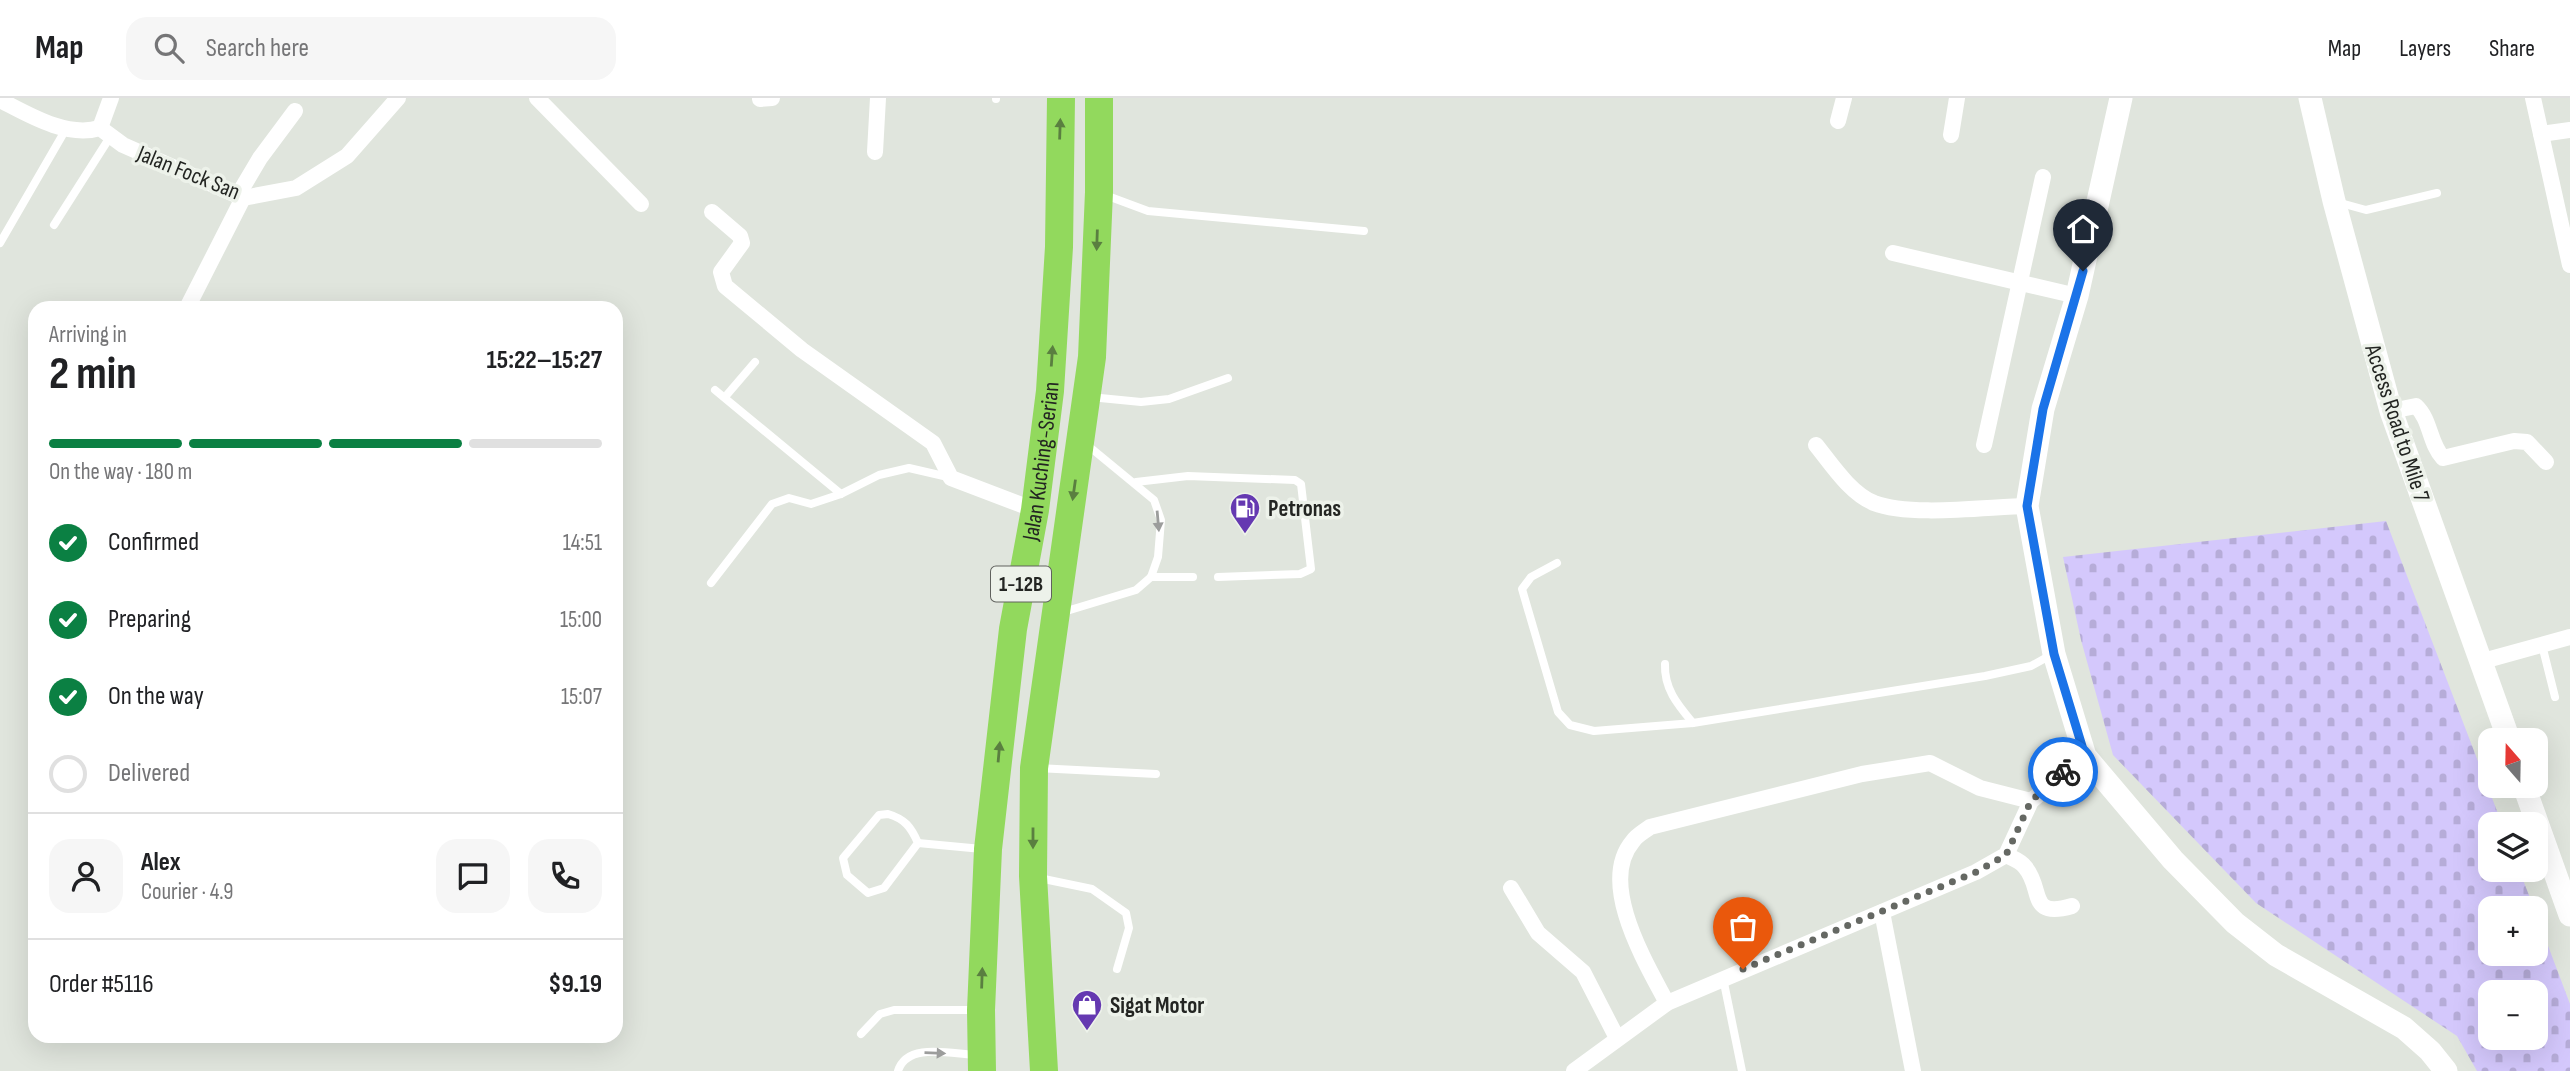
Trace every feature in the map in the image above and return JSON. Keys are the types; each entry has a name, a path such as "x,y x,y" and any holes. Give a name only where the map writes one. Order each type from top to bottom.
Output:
{"highway":[{"name":"Jalan Kuching-Serian","path":"981,1063 988,849 1013,629 1035,510 1056,313 1061,98"},
{"name":"Jalan Kuching-Serian","path":"1044,1071 1033,876 1034,768 1092,357 1099,192 1099,98"}],"street":[{"path":"105,132 111,98"},
{"name":"Jalan Fock San","path":"0,100 66,129 105,132 240,197 296,188 346,156 398,98"},
{"path":"537,98 641,204"},
{"path":"760,99 772,98"},
{"path":"875,152 878,98"},
{"path":"1838,121 1844,98"},
{"path":"1951,135 1957,98"},
{"path":"2121,98 2077,296 2043,409 2027,506 2054,654 2085,756 2173,860 2235,923 2287,962 2404,1028 2430,1051 2446,1071"},
{"name":"Access Road to Mile 7","path":"2310,98 2334,201 2390,411 2483,661 2505,728"},
{"path":"2533,98 2570,265"},
{"path":"190,301 260,158 295,111"},
{"path":"2541,134 2570,130"},
{"path":"1984,445 2043,177"},
{"path":"712,212 740,236 742,243 721,272 721,280 725,286 802,350 933,443 951,478 1035,510"},
{"path":"1894,253 2077,296"},
{"path":"2390,411 2416,406 2424,417 2435,449 2444,458 2514,441 2527,442 2546,462"},
{"path":"1816,445 1847,483 1873,502 1909,509 2027,506"},
{"path":"2483,661 2570,637"},
{"path":"1574,1071 1667,1003 1976,872 2006,855 2031,801 2085,756"},
{"path":"1667,1003 1627,918 1620,879 1623,859 1633,841 1650,827 1862,774 1930,762 1980,788 2031,801"},
{"path":"2528,798 2570,915"},
{"path":"2006,855 2024,865 2039,901 2046,908 2055,911 2071,906"},
{"path":"1511,888 1538,933 1583,972 1617,1038"},
{"path":"1882,912 1913,1071"}],"lane":[{"path":"0,243 66,129"},
{"path":"54,225 105,132"},
{"path":"1099,192 1148,211 1364,231"},
{"path":"2334,201 2366,210 2437,193"},
{"path":"725,397 755,362"},
{"path":"1087,397 1141,402 1160,400 1228,378"},
{"path":"715,390 841,495"},
{"path":"1057,614 1136,590 1151,577 1158,558 1161,520 1154,500 1136,482 1081,440"},
{"path":"711,583 772,504 789,498 811,505 841,495 879,475 909,468 951,478"},
{"path":"1136,482 1188,476 1295,480 1301,484 1311,569 1300,574 1218,577"},
{"path":"1557,563 1531,577 1522,589 1558,712 1570,725 1594,731 1693,723 1985,676 2031,666 2054,654"},
{"path":"1151,577 1193,577"},
{"path":"2542,645 2555,697"},
{"path":"1665,664 1667,685 1676,702 1693,723"},
{"path":"1034,768 1156,775"},
{"path":"879,815 900,817 912,828 918,843 897,874 876,892 869,893 847,875 842,864 847,851 879,815"},
{"path":"918,843 988,849"},
{"path":"1033,876 1092,889 1126,913 1129,928 1117,969"},
{"path":"1723,978 1742,1071"},
{"path":"861,1034 880,1014 894,1010 981,1010"},
{"path":"898,1071 903,1059 914,1053 981,1063"}],"green space":[{"path":"2386,521 2478,761 2478,798 2492,798 2497,812 2478,812 2478,882 2524,882 2529,896 2478,896 2478,966 2548,966 2548,946 2570,1004 2570,1071 2477,1071 2457,1036 2256,903 2113,755 2081,640 2063,557"}],"way so far":[{"path":"1743,969 1976,872 2006,855 2031,801 2063,772"}],"place":[{"name":"Petronas","path":"1245,535"},
{"name":"Sigat Motor","path":"1087,1032"}],"route":[{"path":"2063,772 2085,756 2054,654 2027,506 2043,409 2083,271"}]}
